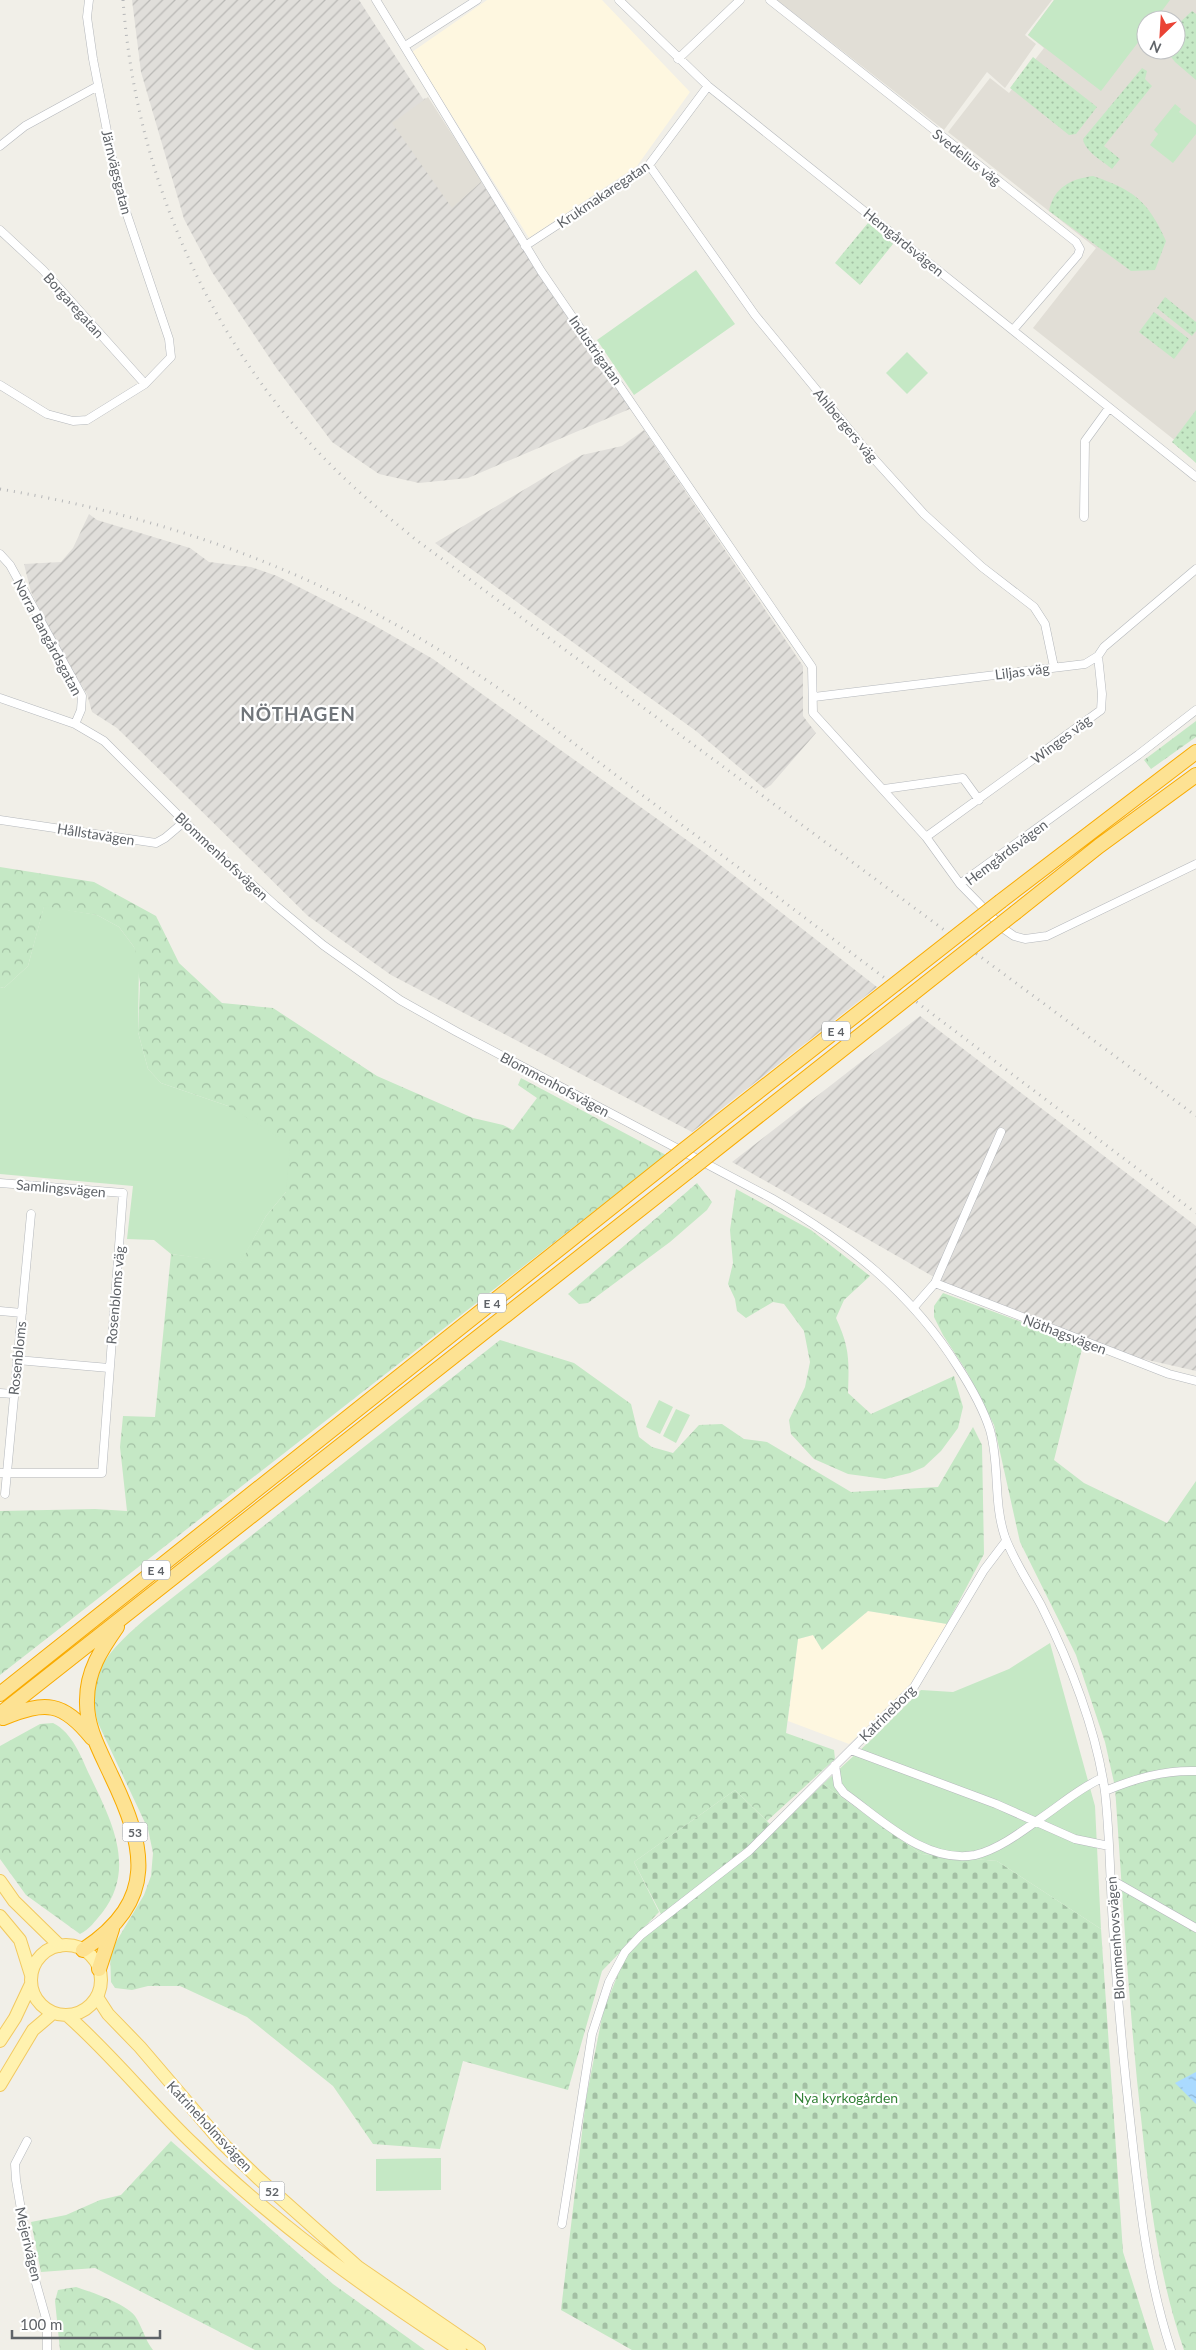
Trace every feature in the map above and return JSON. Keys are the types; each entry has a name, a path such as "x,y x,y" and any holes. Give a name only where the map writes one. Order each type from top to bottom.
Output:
{"highway":[{"name":"E 4","path":"0,1694 672,1160 1001,901 1196,752"},
{"name":"E 4","path":"0,1714 1099,846 1196,775"},
{"name":"53","path":"99,1969 104,1946 114,1924 131,1900 139,1874 140,1859 132,1820 95,1742 88,1718 86,1701 90,1674 101,1650 127,1614"},
{"path":"0,1719 34,1707 52,1706 72,1716 95,1742"},
{"name":"53","path":"83,1950 114,1924"}],"main road":[{"path":"0,1881 14,1901 60,1946"},
{"path":"0,1916 20,1940 31,1980 38,2002 53,2014 68,2016 85,2010 97,1997 101,1983 99,1969 91,1956 83,1950 72,1946 60,1946 42,1954 35,1963 31,1980 19,2012 0,2041"},
{"name":"Katrineholmsvägen","path":"97,1997 108,2014 140,2047 222,2143 258,2178 358,2267 479,2350"},
{"path":"0,2085 33,2030 53,2014"},
{"name":"Katrineholmsvägen","path":"68,2016 189,2140 243,2190 313,2248 336,2263 380,2298 460,2350"}],"street":[{"name":"Järnvägsgatan","path":"89,0 87,17 118,188 169,339 171,357 145,384"},
{"name":"Industrigatan","path":"376,0 525,246 812,667 814,697"},
{"path":"405,46 477,0"},
{"name":"Hemgårdsvägen","path":"619,0 708,86 1196,477"},
{"path":"678,59 740,0"},
{"name":"Svedelius väg","path":"770,0 1076,242 1080,249 1078,255 1013,330"},
{"path":"0,146 25,126 98,86"},
{"name":"Krukmakaregatan","path":"525,246 649,165 708,86"},
{"name":"Ahlbergers väg","path":"649,165 756,315 866,450 924,514 982,567 1034,607 1045,624 1054,667"},
{"name":"Borgaregatan","path":"0,230 43,270 145,384"},
{"path":"0,385 41,412 73,421 87,420 145,384"},
{"path":"1084,517 1085,441 1109,408"},
{"name":"Norra Bangårdsgatan","path":"0,554 10,566 82,696 81,710 75,724"},
{"name":"Liljas väg","path":"814,697 1085,664 1098,656 1104,647 1196,569"},
{"name":"Winges väg","path":"926,837 1101,710 1102,694 1098,656"},
{"path":"814,697 813,713 926,837 960,884"},
{"name":"Blommenhofsvägen","path":"0,698 75,724 90,732 117,752 185,821 275,905 323,945 381,987 424,1014 814,1223 861,1258 914,1307 952,1358 971,1389 986,1421 994,1451 999,1519 1006,1541"},
{"name":"Hemgårdsvägen","path":"1196,710 1138,755 960,884 1004,929 1014,936 1025,939 1047,936 1196,864"},
{"path":"884,789 963,778 978,800"},
{"name":"Hållstavägen","path":"0,820 150,842 160,841 185,821"},
{"path":"914,1307 936,1283 1001,1132"},
{"name":"Samlingsvägen","path":"0,1182 123,1193 120,1222"},
{"name":"Rosenbloms","path":"5,1494 3,1473 17,1360 31,1214"},
{"name":"Rosenbloms väg","path":"3,1473 102,1473 120,1222"},
{"name":"Nöthagsvägen","path":"936,1283 1169,1374 1196,1381"},
{"name":"Rosenbloms","path":"0,1311 22,1313"},
{"path":"17,1360 109,1368"},
{"path":"0,1393 13,1394"},
{"name":"Katrineborg","path":"562,2224 592,2034 617,1964 641,1935 749,1851 914,1687 984,1570 1006,1541"},
{"name":"Blommenhovsvägen","path":"1006,1541 1061,1648 1080,1697 1105,1791 1127,2098 1138,2196 1155,2293 1171,2350"},
{"path":"851,1750 1037,1821 1075,1840 1108,1846"},
{"path":"835,1765 838,1785 844,1792 915,1844 957,1857 976,1855 992,1849 1037,1821 1080,1788 1102,1778"},
{"path":"1105,1791 1132,1780 1154,1774 1196,1771"},
{"path":"1110,1879 1196,1928"},
{"name":"Mejerivägen","path":"27,2141 15,2164 16,2180 30,2262 48,2322 47,2350"}],"shaded area":[{"path":"132,0 359,0 423,99 425,98 632,408 468,478 419,483 379,474 332,442 277,369 212,272 184,219 141,72"},
{"path":"487,0 602,0 690,92 637,166 529,238 412,52"},
{"path":"777,0 1052,0 1025,35 1036,44 1005,88 987,72 944,130"},
{"path":"1054,0 1196,0 1196,457 1033,328 1096,248 948,132 990,78 1009,93 1044,48 1028,35"},
{"path":"428,97 482,181 452,208 392,123"},
{"path":"644,430 803,666 803,716 816,733 771,785 765,789 696,731 435,543 582,455 622,446"},
{"path":"89,514 97,520 190,548 209,562 251,567 277,576 372,624 433,659 705,853 877,987 692,1132 391,975 308,916 117,728 92,712 87,694 60,651 31,592 24,564 61,562 73,548"},
{"path":"920,1016 1196,1226 1196,1371 1139,1358 948,1285 732,1162"},
{"path":"868,1611 947,1624 911,1686 849,1744 788,1721 798,1639 813,1635 822,1649"}],"green space":[{"path":"1054,0 1170,0 1162,10 1136,10 1136,45 1101,91 1028,35"},
{"path":"1192,11 1196,14 1196,80 1174,60 1186,60 1186,17"},
{"path":"1033,57 1097,107 1076,134 1069,135 1010,88"},
{"path":"1142,68 1147,71 1145,79 1152,86 1104,146 1120,159 1112,169 1087,148 1083,139"},
{"path":"1175,104 1181,109 1179,112 1196,125 1196,134 1173,163 1150,145 1158,134 1154,130"},
{"path":"1093,176 1129,192 1153,216 1166,241 1155,270 1131,271 1049,211 1051,203 1059,190 1078,179"},
{"path":"868,223 893,244 860,285 835,263"},
{"path":"696,270 735,324 634,395 597,340"},
{"path":"1165,297 1196,322 1196,331 1192,336 1157,308"},
{"path":"1154,312 1189,339 1174,359 1139,332"},
{"path":"907,352 928,373 907,394 886,373"},
{"path":"1196,410 1196,463 1172,442"},
{"path":"1196,721 1196,737 1151,769 1144,760"},
{"path":"0,867 94,882 156,916 179,963 222,1003 273,1008 377,1076 473,1118 503,1125 513,1130 537,1098 518,1085 521,1078 666,1155 0,1675 0,1511 95,1509 127,1511 120,1447 123,1416 155,1417 171,1254 240,1263 266,1216 286,1192 228,1106 161,1083 148,1069 138,1032 140,983 134,947 119,927 97,915 44,907 28,966 4,988 0,987"},
{"path":"44,906 97,915 119,927 134,947 139,963 138,1032 148,1069 161,1083 228,1106 290,1144 286,1192 266,1216 240,1264 171,1254 154,1240 127,1239 133,1186 0,1174 0,987 4,988 28,966"},
{"path":"697,1183 712,1202 707,1210 670,1242 588,1303 579,1304 568,1294"},
{"path":"736,1189 811,1230 870,1276 844,1300 836,1318 848,1355 848,1393 871,1414 954,1376 963,1407 958,1428 941,1451 924,1467 910,1473 885,1479 848,1474 814,1459 791,1434 789,1420 805,1387 810,1362 804,1331 784,1304 773,1302 746,1318 737,1311 735,1299 728,1284 733,1263 730,1230"},
{"path":"943,1293 1083,1345 1054,1460 1084,1483 1167,1523 1196,1481 1196,2350 1184,2350 1175,2323 1162,2268 1152,2212 1133,2042 1115,1787 1105,1742 1076,1655 1020,1542 994,1425 967,1372 943,1335 934,1317 934,1306"},
{"path":"500,1340 574,1363 631,1404 639,1437 652,1447 673,1453 699,1425 722,1424 744,1439 767,1442 851,1492 938,1487 973,1427 982,1445 984,1554 947,1624 868,1611 822,1650 813,1635 798,1639 786,1733 834,1750 835,1759 767,1821 735,1790 634,1862 659,1912 602,1971 568,2090 463,2061 440,2149 373,2144 333,2086 247,2017 180,1986 148,1986 132,1990 115,1988 111,1982 110,1952 144,1895 151,1876 153,1853 148,1829 98,1723 95,1706 97,1677 103,1664 120,1642 144,1620"},
{"path":"659,1400 673,1407 660,1434 646,1427"},
{"path":"676,1409 690,1415 676,1443 663,1436"},
{"path":"1050,1643 1095,1806 1101,1929 997,1861 921,1854 823,1784 921,1690 953,1692 1009,1669"},
{"path":"53,1723 66,1733 80,1754 106,1810 117,1844 119,1861 118,1879 112,1896 95,1922 80,1934 26,1895 0,1859 0,1746 40,1724"},
{"name":"Nya kyrkogården","path":"823,1784 921,1854 997,1861 1101,1929 1123,2252 1154,2350 632,2350 561,2310 586,2099 603,2012 622,1964 631,1949 664,1920 634,1862 735,1790 776,1830"},
{"path":"171,2141 333,2284 425,2350 255,2350 95,2268 41,2272 31,2222 66,2215 100,2200 121,2195"},
{"path":"441,2158 441,2190 376,2191 376,2159"},
{"path":"76,2287 107,2298 130,2311 135,2316 153,2350 60,2350 55,2301 58,2290"}],"water":[{"path":"1196,2072 1196,2104 1175,2083"}],"railway":[{"path":"123,0 130,61 142,121 158,180 179,237 205,292 235,345 270,395 321,455 360,493 415,539 1196,1116"},
{"path":"0,489 75,504 146,522 215,543 281,569 346,598 409,632 472,671 535,714 1196,1213"}],"district":[{"name":"NÖTHAGEN","path":"298,713"}]}
